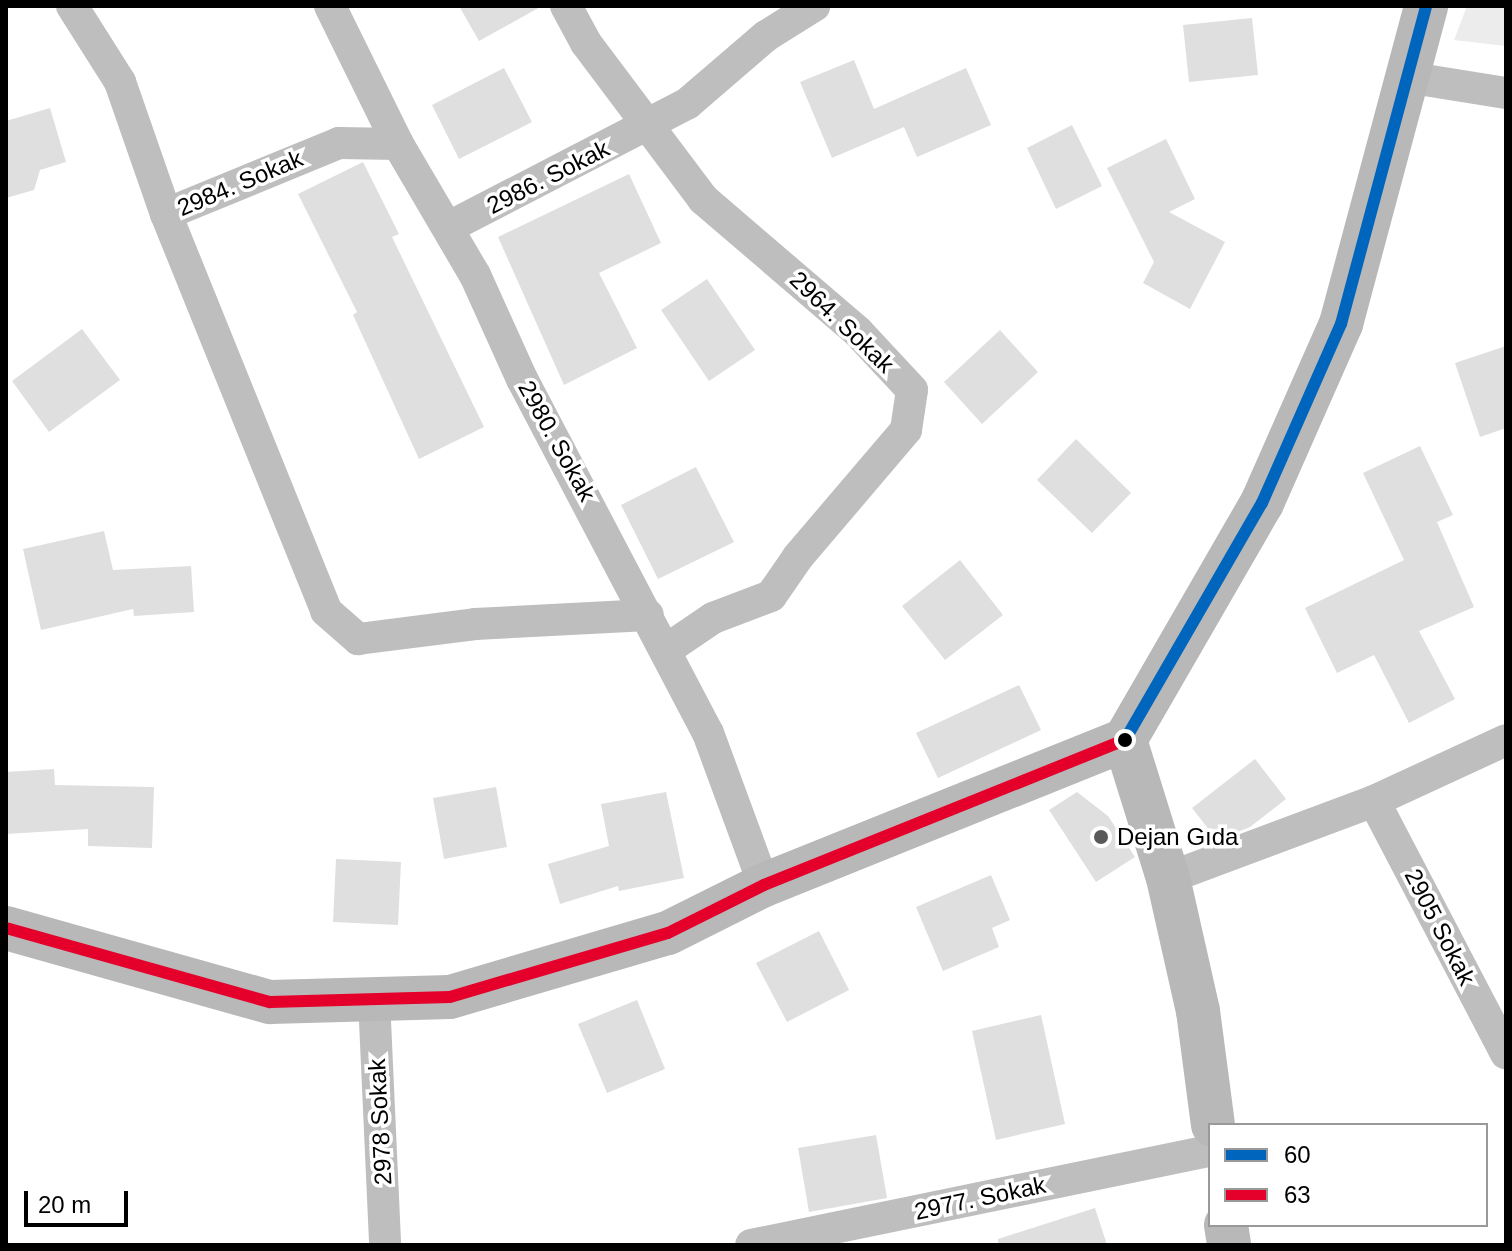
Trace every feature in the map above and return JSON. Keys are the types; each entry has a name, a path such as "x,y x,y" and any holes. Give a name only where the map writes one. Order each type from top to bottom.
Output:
{"street":[{"name":"2984. Sokak","path":"72,6 120,82 166,214 339,143 398,144"},
{"name":"2980. Sokak","path":"330,6 398,144 449,227 522,379 708,733 764,885"},
{"name":"2964. Sokak","path":"566,6 586,43 703,199 858,332 912,390 906,430 798,557 771,596 713,618 666,650"},
{"name":"2986. Sokak","path":"449,227 688,103 766,36 814,6"},
{"path":"6,928 270,1002 450,997 668,933 764,885 1125,740 1262,503 1341,324 1406,77 1420,10"},
{"path":"1406,77 1506,93"},
{"path":"166,214 326,611 358,639 475,624 648,615"},
{"path":"1125,740 1168,878 1198,1011 1213,1123"},
{"path":"1168,878 1374,801 1506,740"},
{"name":"2905 Sokak","path":"1374,801 1506,1054"},
{"name":"2978 Sokak","path":"374,999 385,1245"},
{"name":"2977. Sokak","path":"751,1245 1208,1151"}],"shaded area":[{"path":"1467,6 1506,6 1506,46 1454,40"}],"building":[{"path":"459,6 542,6 479,41"},
{"path":"1252,18 1258,75 1189,82 1183,25"},
{"path":"854,60 874,109 966,68 991,125 917,157 904,127 832,158 800,82"},
{"path":"504,68 532,122 459,159 432,105"},
{"path":"50,108 66,162 40,170 34,190 6,198 6,121"},
{"path":"1072,125 1102,186 1056,209 1027,148"},
{"path":"1166,139 1195,199 1169,212 1225,242 1190,309 1143,283 1154,262 1107,168"},
{"path":"363,162 399,234 392,237 484,427 419,459 353,315 357,312 298,194"},
{"path":"629,174 661,243 599,273 637,348 564,385 498,237"},
{"path":"707,279 755,350 709,381 661,310"},
{"path":"82,329 120,380 49,432 12,381"},
{"path":"1000,330 1038,372 982,424 944,382"},
{"path":"1506,346 1506,428 1480,437 1455,363"},
{"path":"1076,439 1131,493 1092,533 1037,480"},
{"path":"1420,446 1453,515 1437,522 1474,607 1419,631 1455,699 1409,723 1374,655 1337,673 1305,608 1404,560 1363,473"},
{"path":"696,467 734,542 658,579 621,505"},
{"path":"104,531 113,570 191,566 194,612 134,616 133,609 41,630 23,549"},
{"path":"960,560 1003,615 945,660 902,606"},
{"path":"1019,685 1041,730 938,778 916,733"},
{"path":"1255,759 1286,799 1250,827 1217,840 1192,808"},
{"path":"54,769 55,785 154,787 152,848 88,846 88,829 6,834 6,772"},
{"path":"496,787 507,847 444,859 433,798"},
{"path":"666,792 684,878 619,891 618,886 560,904 548,864 609,846 601,804"},
{"path":"1077,792 1108,816 1135,857 1096,882 1049,810"},
{"path":"336,859 401,862 398,925 333,922"},
{"path":"991,875 1010,920 992,928 999,947 943,971 916,907"},
{"path":"819,931 849,990 787,1022 756,963"},
{"path":"637,1000 665,1069 607,1093 578,1024"},
{"path":"1041,1015 1065,1124 996,1140 972,1031"},
{"path":"876,1135 887,1198 809,1212 798,1148"},
{"path":"1095,1208 1107,1245 998,1245 998,1239"}],"transit line":[{"name":"60","path":"1125,740 1262,503 1341,324 1426,6"},
{"name":"63","path":"6,928 270,1002 450,997 668,933 764,885 1125,740"}],"place":[{"name":"Dejan Gıda","path":"1101,837"}]}
